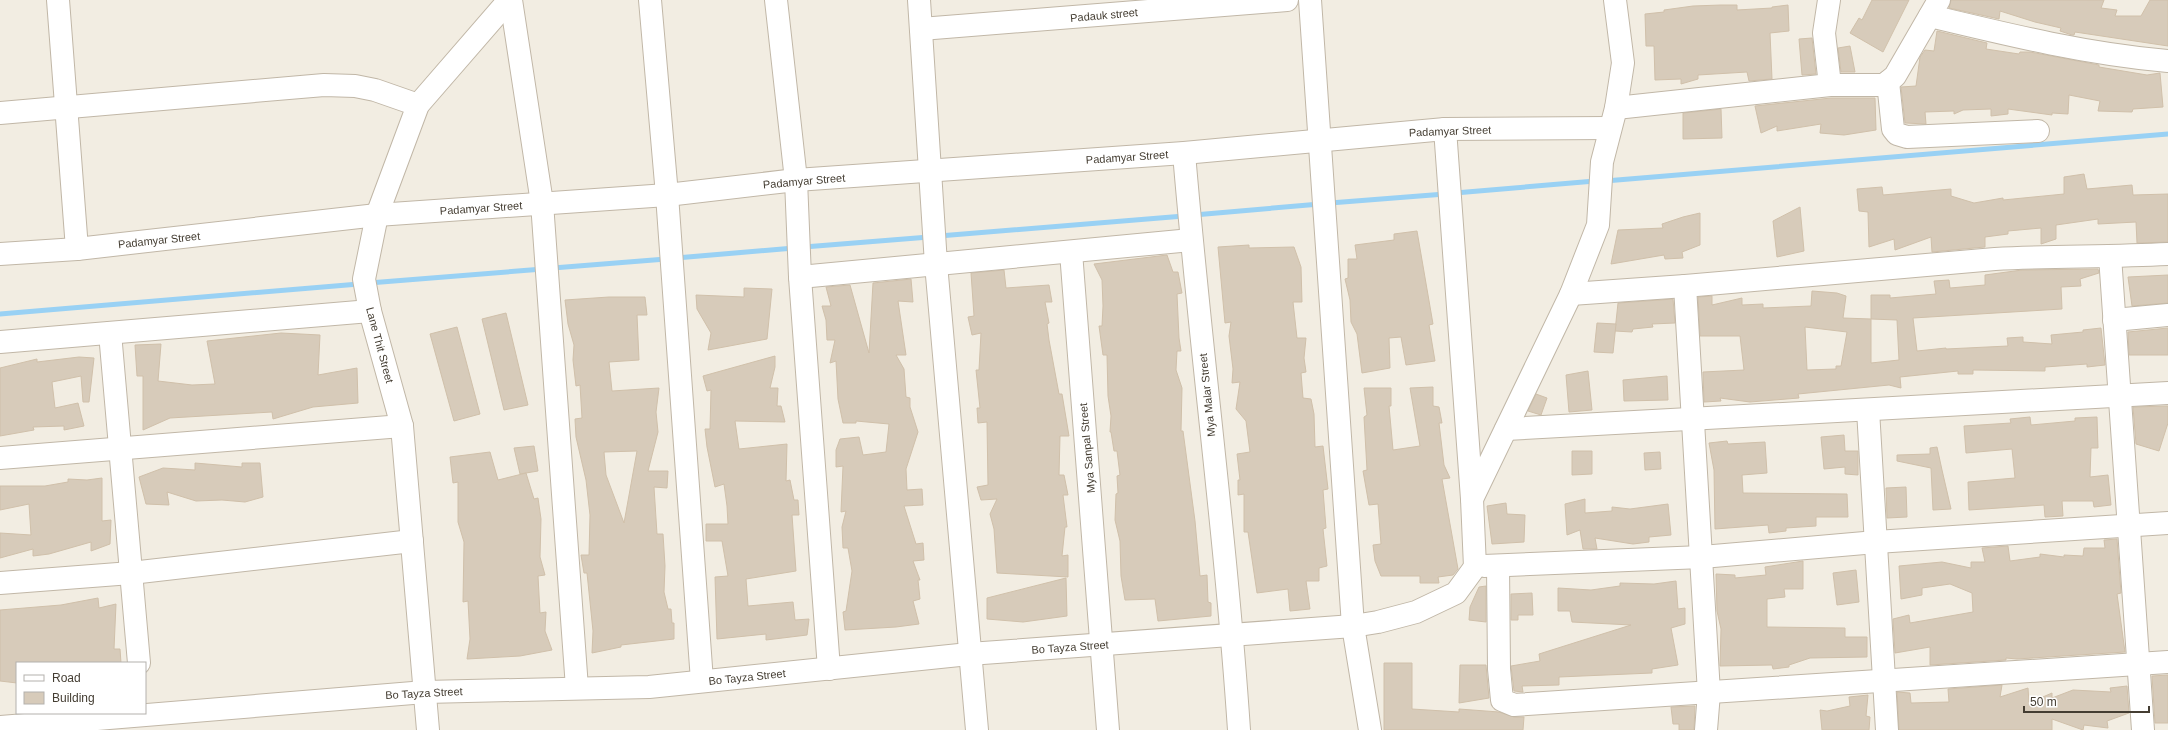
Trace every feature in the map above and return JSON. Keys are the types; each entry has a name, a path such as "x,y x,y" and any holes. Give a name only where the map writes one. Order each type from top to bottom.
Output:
{"street":[{"path":"58,0 65,108 77,249"},
{"path":"510,0 542,203 577,688"},
{"name":"Lane Thit Street","path":"428,730 402,426 370,311 364,279 377,215 418,105 510,0"},
{"path":"650,0 667,195 702,682"},
{"path":"776,0 796,180 800,277 829,669"},
{"path":"919,0 936,264 969,654 977,730"},
{"name":"Padauk street","path":"921,29 1287,0"},
{"path":"1310,0 1353,626 1370,730"},
{"path":"1472,499 1571,294 1598,225 1602,162 1609,128 1616,108 1623,63 1615,0"},
{"path":"1829,0 1824,33 1830,85"},
{"path":"1616,108 1830,85 1884,84 1896,76 1935,8 2004,34 2117,56 2168,61"},
{"path":"1888,82 1893,129 1897,134 1907,137 2038,131"},
{"path":"0,113 324,84 355,86 375,90 418,105"},
{"name":"Padamyar Street","path":"0,254 77,249 377,215 667,195 796,180 1184,153 1445,129 1609,128"},
{"path":"1445,129 1472,499 1475,567 1702,557 1876,542 2168,523"},
{"name":"Mya Malar Street","path":"1184,153 1191,240 1232,636 1239,730"},
{"path":"800,277 1191,240"},
{"name":"Mya Sanpal Street","path":"1071,252 1108,730"},
{"path":"1571,294 1685,286 1995,259 2041,256 2098,258 2110,256 2168,254"},
{"path":"2110,256 2142,730"},
{"path":"1685,286 1709,693 1706,730"},
{"path":"0,342 370,311"},
{"path":"2114,320 2168,315"},
{"path":"110,333 139,662"},
{"path":"1506,429 2168,393"},
{"path":"1868,410 1887,730"},
{"path":"0,458 120,447 402,426"},
{"path":"0,583 131,573 412,541"},
{"path":"1498,566 1499,668 1502,700 1507,704 1514,705 1883,682 2168,662"},
{"name":"Bo Tayza Street","path":"0,727 144,719 425,692 649,686 702,682 969,654 1353,626 1378,622 1416,612 1456,593 1475,567"}],"building":[{"path":"1872,0 1909,0 1883,52 1850,33 1859,18 1862,20"},
{"path":"1951,0 2104,0 2101,8 2117,10 2115,16 2141,16 2150,0 2168,0 2168,46 2075,32 2074,35 2072,35 2060,31 2061,28 2035,22 2000,11 1999,19 1949,8"},
{"path":"1737,5 1737,10 1772,8 1788,5 1789,31 1770,33 1772,79 1749,81 1747,72 1698,75 1698,79 1681,84 1681,79 1655,80 1654,46 1646,46 1645,14 1693,6"},
{"path":"1937,31 1987,43 1986,49 2019,54 2020,52 2030,52 2099,65 2099,67 2147,75 2160,73 2163,107 2133,109 2132,112 2098,111 2100,101 2069,95 2068,114 2052,113 2052,115 2008,109 2008,114 1991,116 1991,109 1963,110 1954,114 1954,111 1925,112 1926,124 1905,123 1901,87 1916,86 1920,57 1925,50 1934,51"},
{"path":"1812,38 1816,74 1802,75 1799,39"},
{"path":"1850,46 1855,72 1841,72 1838,48"},
{"path":"1831,98 1875,98 1876,130 1844,135 1820,133 1821,124 1777,131 1777,126 1761,133 1755,106"},
{"path":"1721,109 1722,138 1683,139 1683,113"},
{"path":"2084,174 2087,189 2132,185 2133,195 2168,194 2168,242 2137,243 2136,222 2098,224 2098,219 2056,225 2056,239 2041,244 2041,228 2008,231 2008,234 1985,237 1985,247 1932,252 1931,237 1895,250 1894,239 1869,247 1868,212 1859,211 1857,189 1882,187 1883,195 1951,189 1951,196 1974,203 2003,198 2003,200 2064,194 2064,177"},
{"path":"1800,207 1804,251 1777,257 1773,221"},
{"path":"1700,213 1700,245 1682,252 1683,258 1665,259 1664,255 1611,264 1618,230 1663,228 1662,224"},
{"path":"1417,231 1433,324 1429,325 1435,361 1406,365 1401,337 1389,338 1390,368 1362,373 1357,334 1351,322 1350,300 1345,279 1348,278 1348,259 1357,259 1355,245 1394,240 1394,234"},
{"path":"1249,245 1249,248 1294,247 1301,267 1302,302 1293,302 1297,338 1306,338 1304,358 1306,372 1301,373 1303,398 1311,399 1314,414 1315,447 1323,446 1328,489 1323,490 1326,528 1323,529 1327,566 1319,568 1319,581 1306,581 1310,609 1290,611 1288,589 1257,593 1248,532 1244,532 1244,494 1238,495 1238,480 1240,480 1237,454 1250,452 1246,421 1236,409 1240,382 1232,383 1233,369 1229,336 1231,322 1225,323 1218,247"},
{"path":"1167,255 1173,272 1178,272 1182,293 1177,294 1181,351 1177,351 1176,370 1182,388 1181,431 1183,431 1195,521 1200,576 1207,575 1208,602 1211,603 1211,616 1158,621 1155,599 1125,600 1121,576 1120,541 1115,520 1116,494 1118,493 1117,476 1120,475 1117,451 1114,451 1110,432 1111,416 1108,396 1107,355 1103,355 1099,326 1102,326 1102,280 1094,264"},
{"path":"2098,269 2099,273 2080,279 2081,286 2061,287 2062,309 1913,318 1917,351 1946,348 2008,346 2007,338 2023,337 2023,342 2052,344 2051,335 2083,332 2083,330 2101,328 2105,365 2087,367 2087,364 2045,367 2045,371 1973,370 1973,374 1958,374 1958,371 1900,377 1901,388 1889,385 1798,394 1799,398 1750,402 1720,398 1721,401 1704,402 1703,372 1744,370 1740,336 1700,336 1698,297 1712,296 1712,305 1742,298 1742,305 1763,304 1763,308 1811,306 1812,291 1837,293 1846,296 1843,318 1871,319 1871,295 1890,295 1890,298 1936,294 1934,281 1949,280 1950,288 1985,285 1985,275 2022,270","holes":["1871,319 1897,320 1899,360 1871,363","1805,327 1847,332 1841,366 1836,366 1836,369 1807,370"]},
{"path":"1004,270 1006,288 1049,285 1052,302 1045,302 1049,323 1047,324 1049,340 1059,394 1062,394 1069,436 1060,436 1059,475 1064,475 1068,495 1063,495 1067,527 1065,527 1062,556 1068,555 1068,577 997,573 994,529 990,514 997,499 981,500 977,487 988,485 987,422 978,423 977,408 980,408 976,370 979,370 981,333 972,335 968,317 974,316 971,273"},
{"path":"2168,275 2168,303 2132,306 2128,277"},
{"path":"911,279 913,302 898,301 906,355 896,355 904,369 906,397 910,398 910,407 918,432 906,469 907,490 922,489 923,505 904,506 916,544 923,543 924,560 913,561 920,580 918,580 920,599 913,601 919,624 845,630 843,612 846,611 852,571 848,548 843,548 842,527 846,511 841,512 843,466 836,467 836,450 840,439 859,437 863,455 886,452 889,424 856,421 856,423 843,423 838,399 836,361 830,363 835,340 827,340 826,320 822,306 831,306 826,287 850,285 869,353 873,283"},
{"path":"744,288 772,289 767,339 708,350 711,333 697,309 696,295 744,297"},
{"path":"609,297 645,297 647,315 637,315 639,360 609,362 612,391 659,388 656,412 658,432 648,471 668,471 667,488 654,487 657,534 663,534 665,566 664,592 668,609 671,609 672,623 674,623 674,639 621,645 621,647 592,653 593,631 587,573 584,573 581,555 589,555 590,515 586,480 576,437 575,419 582,418 580,385 576,386 573,360 574,345 568,324 565,300","holes":["637,451 624,523 606,475 604,452"]},
{"path":"1673,299 1675,323 1652,324 1653,327 1633,329 1632,332 1615,331 1618,303"},
{"path":"506,313 528,405 504,410 482,319"},
{"path":"1597,323 1616,324 1613,353 1594,352"},
{"path":"457,327 480,414 454,421 430,334"},
{"path":"2168,328 2168,355 2129,355 2128,332"},
{"path":"281,333 320,335 318,375 357,368 358,403 313,407 273,419 272,412 170,418 143,430 143,376 137,376 135,345 161,344 158,381 192,385 215,384 207,341"},
{"path":"775,356 775,367 770,388 778,388 777,406 781,406 785,422 735,421 739,449 787,444 786,481 790,480 794,500 798,500 799,515 792,515 796,571 746,579 748,606 793,602 795,620 809,619 807,635 766,640 766,634 717,639 715,577 728,576 722,541 706,541 706,524 728,524 724,484 715,487 707,447 705,429 710,429 711,390 707,391 703,376"},
{"path":"79,357 94,358 89,402 83,402 81,376 52,382 55,408 78,403 84,426 64,430 64,426 33,427 34,430 0,436 0,368 37,359 37,362"},
{"path":"1588,371 1592,410 1569,412 1566,375"},
{"path":"1667,376 1668,400 1624,401 1623,380"},
{"path":"1433,387 1433,406 1439,407 1442,423 1439,423 1444,465 1450,478 1442,479 1458,569 1453,575 1438,577 1439,583 1420,583 1420,576 1381,576 1375,561 1373,545 1381,544 1378,504 1369,505 1363,471 1367,470 1364,417 1367,415 1364,388 1391,388 1391,406 1389,406 1393,450 1420,446 1410,388"},
{"path":"1536,394 1547,398 1541,415 1528,411"},
{"path":"2168,406 2168,423 2159,451 2136,444 2133,407"},
{"path":"2030,417 2031,425 2075,421 2075,418 2097,417 2098,448 2091,448 2090,477 2108,475 2111,505 2094,507 2093,501 2062,501 2063,516 2045,517 2044,505 1969,510 1968,482 2015,478 2012,449 1966,453 1964,426 2011,423 2010,419"},
{"path":"1844,435 1845,451 1858,451 1858,475 1845,474 1845,467 1824,469 1821,437"},
{"path":"1727,441 1728,444 1765,442 1767,473 1742,475 1743,493 1847,494 1848,517 1816,517 1816,526 1786,528 1786,531 1769,533 1768,525 1715,529 1714,470 1709,443"},
{"path":"534,446 538,471 520,474 514,448"},
{"path":"1937,447 1951,509 1933,510 1931,468 1897,461 1897,455 1930,454 1930,448"},
{"path":"1572,451 1592,451 1592,474 1572,475"},
{"path":"490,452 498,480 526,473 534,499 538,498 541,519 540,557 545,575 538,576 540,613 546,612 545,631 552,650 520,656 467,659 470,639 468,601 463,602 464,542 458,522 458,482 453,483 450,457"},
{"path":"1660,452 1661,469 1645,470 1644,453"},
{"path":"195,463 242,467 242,463 260,463 263,497 245,502 222,500 196,501 167,492 169,505 146,504 139,477 163,468 195,470"},
{"path":"102,478 102,521 111,520 110,544 91,551 91,542 49,554 33,556 33,549 0,558 0,533 31,535 29,504 0,510 0,486 45,486 68,482 68,479 87,480"},
{"path":"1906,487 1907,517 1887,518 1886,488"},
{"path":"1585,499 1585,513 1612,511 1612,507 1630,509 1668,504 1671,535 1649,537 1649,542 1633,544 1595,538 1597,549 1583,549 1580,530 1567,535 1565,504"},
{"path":"1506,503 1507,514 1525,515 1524,542 1492,544 1487,506"},
{"path":"2117,539 2121,593 2117,594 2125,652 2017,659 2006,658 2006,660 1930,665 1930,647 1895,653 1893,619 1909,615 1910,623 1973,612 1972,593 1950,584 1922,588 1922,595 1901,599 1899,566 1942,562 1971,568 1971,562 1985,562 1982,548 2008,546 2010,561 2040,557 2040,554 2064,557 2064,555 2083,556 2084,548 2105,548 2104,540"},
{"path":"1803,561 1803,589 1784,589 1785,597 1767,599 1767,627 1845,628 1845,637 1867,637 1867,657 1810,658 1789,665 1789,667 1773,669 1772,665 1720,666 1721,629 1717,611 1716,574 1735,575 1735,578 1766,575 1765,567"},
{"path":"1856,570 1859,602 1837,605 1833,573"},
{"path":"1066,578 1067,616 1023,622 987,619 987,598"},
{"path":"1676,581 1678,609 1685,608 1685,624 1671,628 1678,665 1652,669 1652,673 1559,677 1559,685 1522,686 1523,692 1514,691 1511,666 1540,661 1539,654 1631,625 1572,622 1570,611 1558,611 1558,588 1591,590 1620,586 1620,583 1654,584"},
{"path":"1486,586 1486,622 1469,620 1470,607 1479,587"},
{"path":"1532,593 1533,615 1518,615 1518,620 1511,620 1511,594"},
{"path":"98,598 99,608 116,604 114,649 120,649 121,662 16,662 16,683 0,681 0,610 61,605"},
{"path":"1384,663 1412,663 1412,709 1459,712 1459,709 1499,712 1514,717 1524,717 1523,730 1384,730"},
{"path":"1460,665 1486,665 1489,698 1459,703"},
{"path":"2168,675 2168,723 2155,723 2152,676"},
{"path":"2002,685 2000,697 2028,688 2029,703 2052,693 2052,698 2073,690 2111,692 2110,688 2127,686 2129,713 2107,721 2108,728 2084,725 2083,730 2052,719 2052,730 1899,730 1897,692 1910,693 1911,703 1949,702 1948,689"},
{"path":"1868,695 1866,716 1870,717 1869,730 1822,730 1820,710 1827,711 1850,706 1849,697"},
{"path":"1695,706 1694,730 1679,730 1679,724 1673,724 1671,707"}],"waterway":[{"path":"1605,181 2168,134"},
{"path":"1455,193 1595,181"},
{"path":"1330,203 1445,194"},
{"path":"1194,215 1320,204"},
{"path":"939,236 1184,216"},
{"path":"804,247 929,237"},
{"path":"676,258 794,248"},
{"path":"553,268 666,259"},
{"path":"369,283 543,269"},
{"path":"0,314 359,284"}]}
